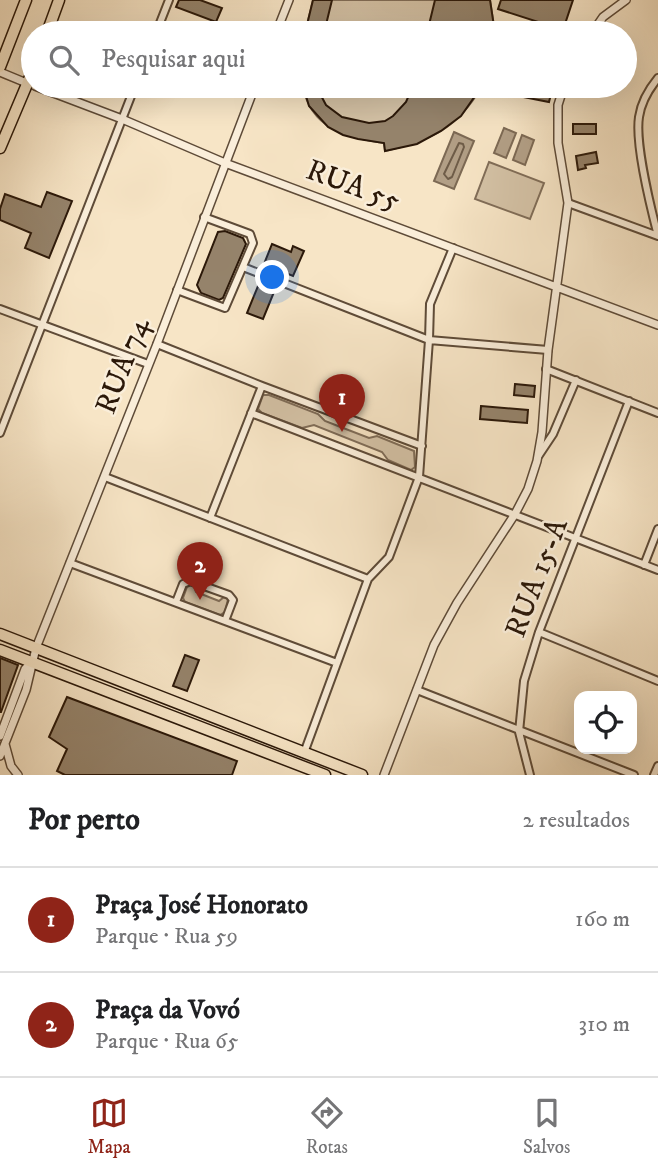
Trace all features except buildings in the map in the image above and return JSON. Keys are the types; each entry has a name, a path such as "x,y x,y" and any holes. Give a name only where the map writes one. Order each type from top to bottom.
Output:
{"main road":[{"path":"0,67 26,0"},
{"path":"51,21 59,0"},
{"path":"0,148 25,98"},
{"path":"0,634 362,775"},
{"path":"0,650 325,775"}],"street":[{"path":"161,21 169,0"},
{"path":"281,21 289,0"},
{"path":"600,21 626,0"},
{"name":"RUA 55","path":"0,72 21,81"},
{"path":"658,78 641,109 639,130 658,236"},
{"name":"RUA 55","path":"66,98 225,163 658,325"},
{"path":"0,433 130,98"},
{"name":"RUA 74","path":"0,736 105,477 250,98"},
{"path":"384,775 434,645 457,603 515,514 528,489 537,457 568,203 558,143 560,98"},
{"path":"568,203 658,236"},
{"path":"177,290 225,308 253,243 250,234 204,218"},
{"path":"304,753 368,579 389,557 419,477 430,304 453,248"},
{"path":"243,267 429,340 548,350"},
{"path":"0,309 148,364"},
{"path":"157,344 422,446"},
{"path":"546,369 658,413"},
{"path":"537,457 553,434 576,380"},
{"path":"210,518 262,386"},
{"name":"RUA 15-A","path":"530,775 519,732 524,681 539,632 629,401"},
{"path":"251,414 658,570"},
{"path":"105,477 368,579"},
{"path":"644,565 658,529"},
{"path":"70,563 337,663"},
{"path":"176,602 183,584 190,581 229,595 233,600 225,621"},
{"path":"539,632 658,681"},
{"name":"RUA 74","path":"0,756 26,690 32,671 31,662"},
{"path":"417,690 634,775"},
{"path":"5,744 7,757 18,775"},
{"path":"654,775 658,765"}],"shaded area":[{"path":"313,0 490,0 493,21 308,21"},
{"path":"474,98 442,130 416,143 385,151 384,143 357,138 332,128 313,112 307,100"},
{"path":"489,162 544,183 530,219 475,199"},
{"path":"263,395 318,414 325,421 369,438 377,436 414,451 415,467 411,470 388,460 382,452 314,425 302,428 262,413 258,409"},
{"path":"191,585 196,592 219,601 224,597 228,599 225,612 220,615 185,602 183,598 187,587"}],"water":[{"path":"504,128 516,133 506,158 494,153"},
{"path":"454,132 474,141 454,189 434,181"},
{"path":"522,135 534,140 525,165 513,160"}],"place":[{"name":"Praça José Honorato","path":"342,432"},
{"name":"Praça da Vovó","path":"200,600"}]}
